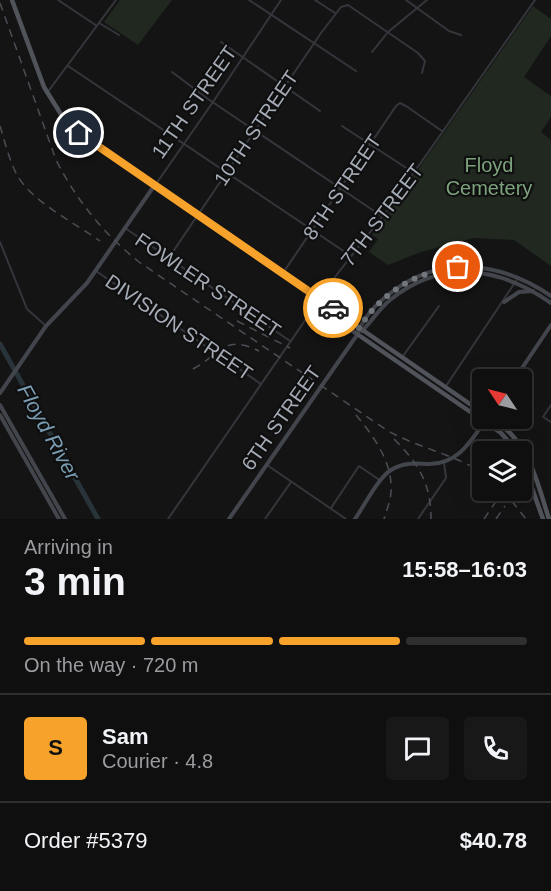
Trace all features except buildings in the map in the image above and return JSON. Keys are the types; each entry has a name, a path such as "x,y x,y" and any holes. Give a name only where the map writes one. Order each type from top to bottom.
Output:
{"main road":[{"path":"12,0 47,93 63,116 79,133 197,216 324,300 361,329 472,405"},
{"name":"11TH STREET","path":"0,393 46,327 96,271 154,186"},
{"name":"6TH STREET","path":"230,519 361,329 389,301 411,286 429,278 470,272 518,280"},
{"path":"518,280 551,303"},
{"path":"518,280 551,296"},
{"path":"504,302 519,292 534,292"},
{"path":"320,299 321,305 357,335 472,412"},
{"path":"521,369 551,325"},
{"path":"0,405 65,519"},
{"path":"0,415 59,519"},
{"path":"355,519 389,471 400,465 444,463 459,455 479,429"},
{"path":"497,429 510,441"},
{"path":"506,429 526,453 547,519"},
{"path":"532,481 546,510"}],"street":[{"path":"58,0 97,26"},
{"path":"47,93 116,0"},
{"path":"249,0 356,71"},
{"name":"11TH STREET","path":"154,186 281,0"},
{"path":"315,0 335,13"},
{"path":"406,0 449,31 461,34"},
{"path":"372,52 388,32 427,0"},
{"name":"7TH STREET","path":"168,519 290,341 351,256 383,217 534,1"},
{"name":"10TH STREET","path":"168,259 335,13 341,7 350,6 388,32"},
{"path":"99,22 119,35"},
{"path":"388,32 423,58 425,63 422,73"},
{"path":"221,42 320,111"},
{"path":"68,66 351,256"},
{"path":"172,72 383,217"},
{"name":"8TH STREET","path":"283,273 391,111 400,103 403,104 442,131"},
{"path":"342,126 414,173"},
{"name":"FOWLER STREET","path":"125,228 290,341"},
{"path":"0,242 27,309 46,327"},
{"name":"DIVISION STREET","path":"96,271 261,384"},
{"path":"441,393 518,280"},
{"path":"398,363 439,306"},
{"path":"551,405 543,417 551,422"},
{"path":"418,519 446,478 444,463"},
{"path":"267,465 346,519"},
{"path":"331,508 359,466 381,481"},
{"path":"265,519 291,482"}],"green space":[{"path":"120,0 172,0 138,45 104,22"},
{"name":"Floyd Cemetery","path":"533,6 551,19 551,36 524,77 551,96 551,117 541,132 551,140 551,266 514,240 474,238 421,252 388,265 369,252 378,239 372,235"}],"waterway":[{"name":"Floyd River","path":"0,344 98,519"}],"railway":[{"path":"0,3 56,160 82,203 114,240 139,262 388,431 472,466"},
{"path":"0,126 12,163 24,185 43,203 100,241"},
{"path":"237,321 290,348"},
{"path":"193,369 229,345 237,344 259,351"},
{"path":"356,415 374,439 388,467 391,490 384,519"},
{"path":"394,439 422,475 429,495 431,519"},
{"path":"484,519 496,501"},
{"path":"512,501 526,519"},
{"path":"496,519 505,506"}],"way so far":[{"path":"333,308 359,328 376,306 402,285 430,272 458,267"}],"route":[{"path":"79,133 333,308"}]}
